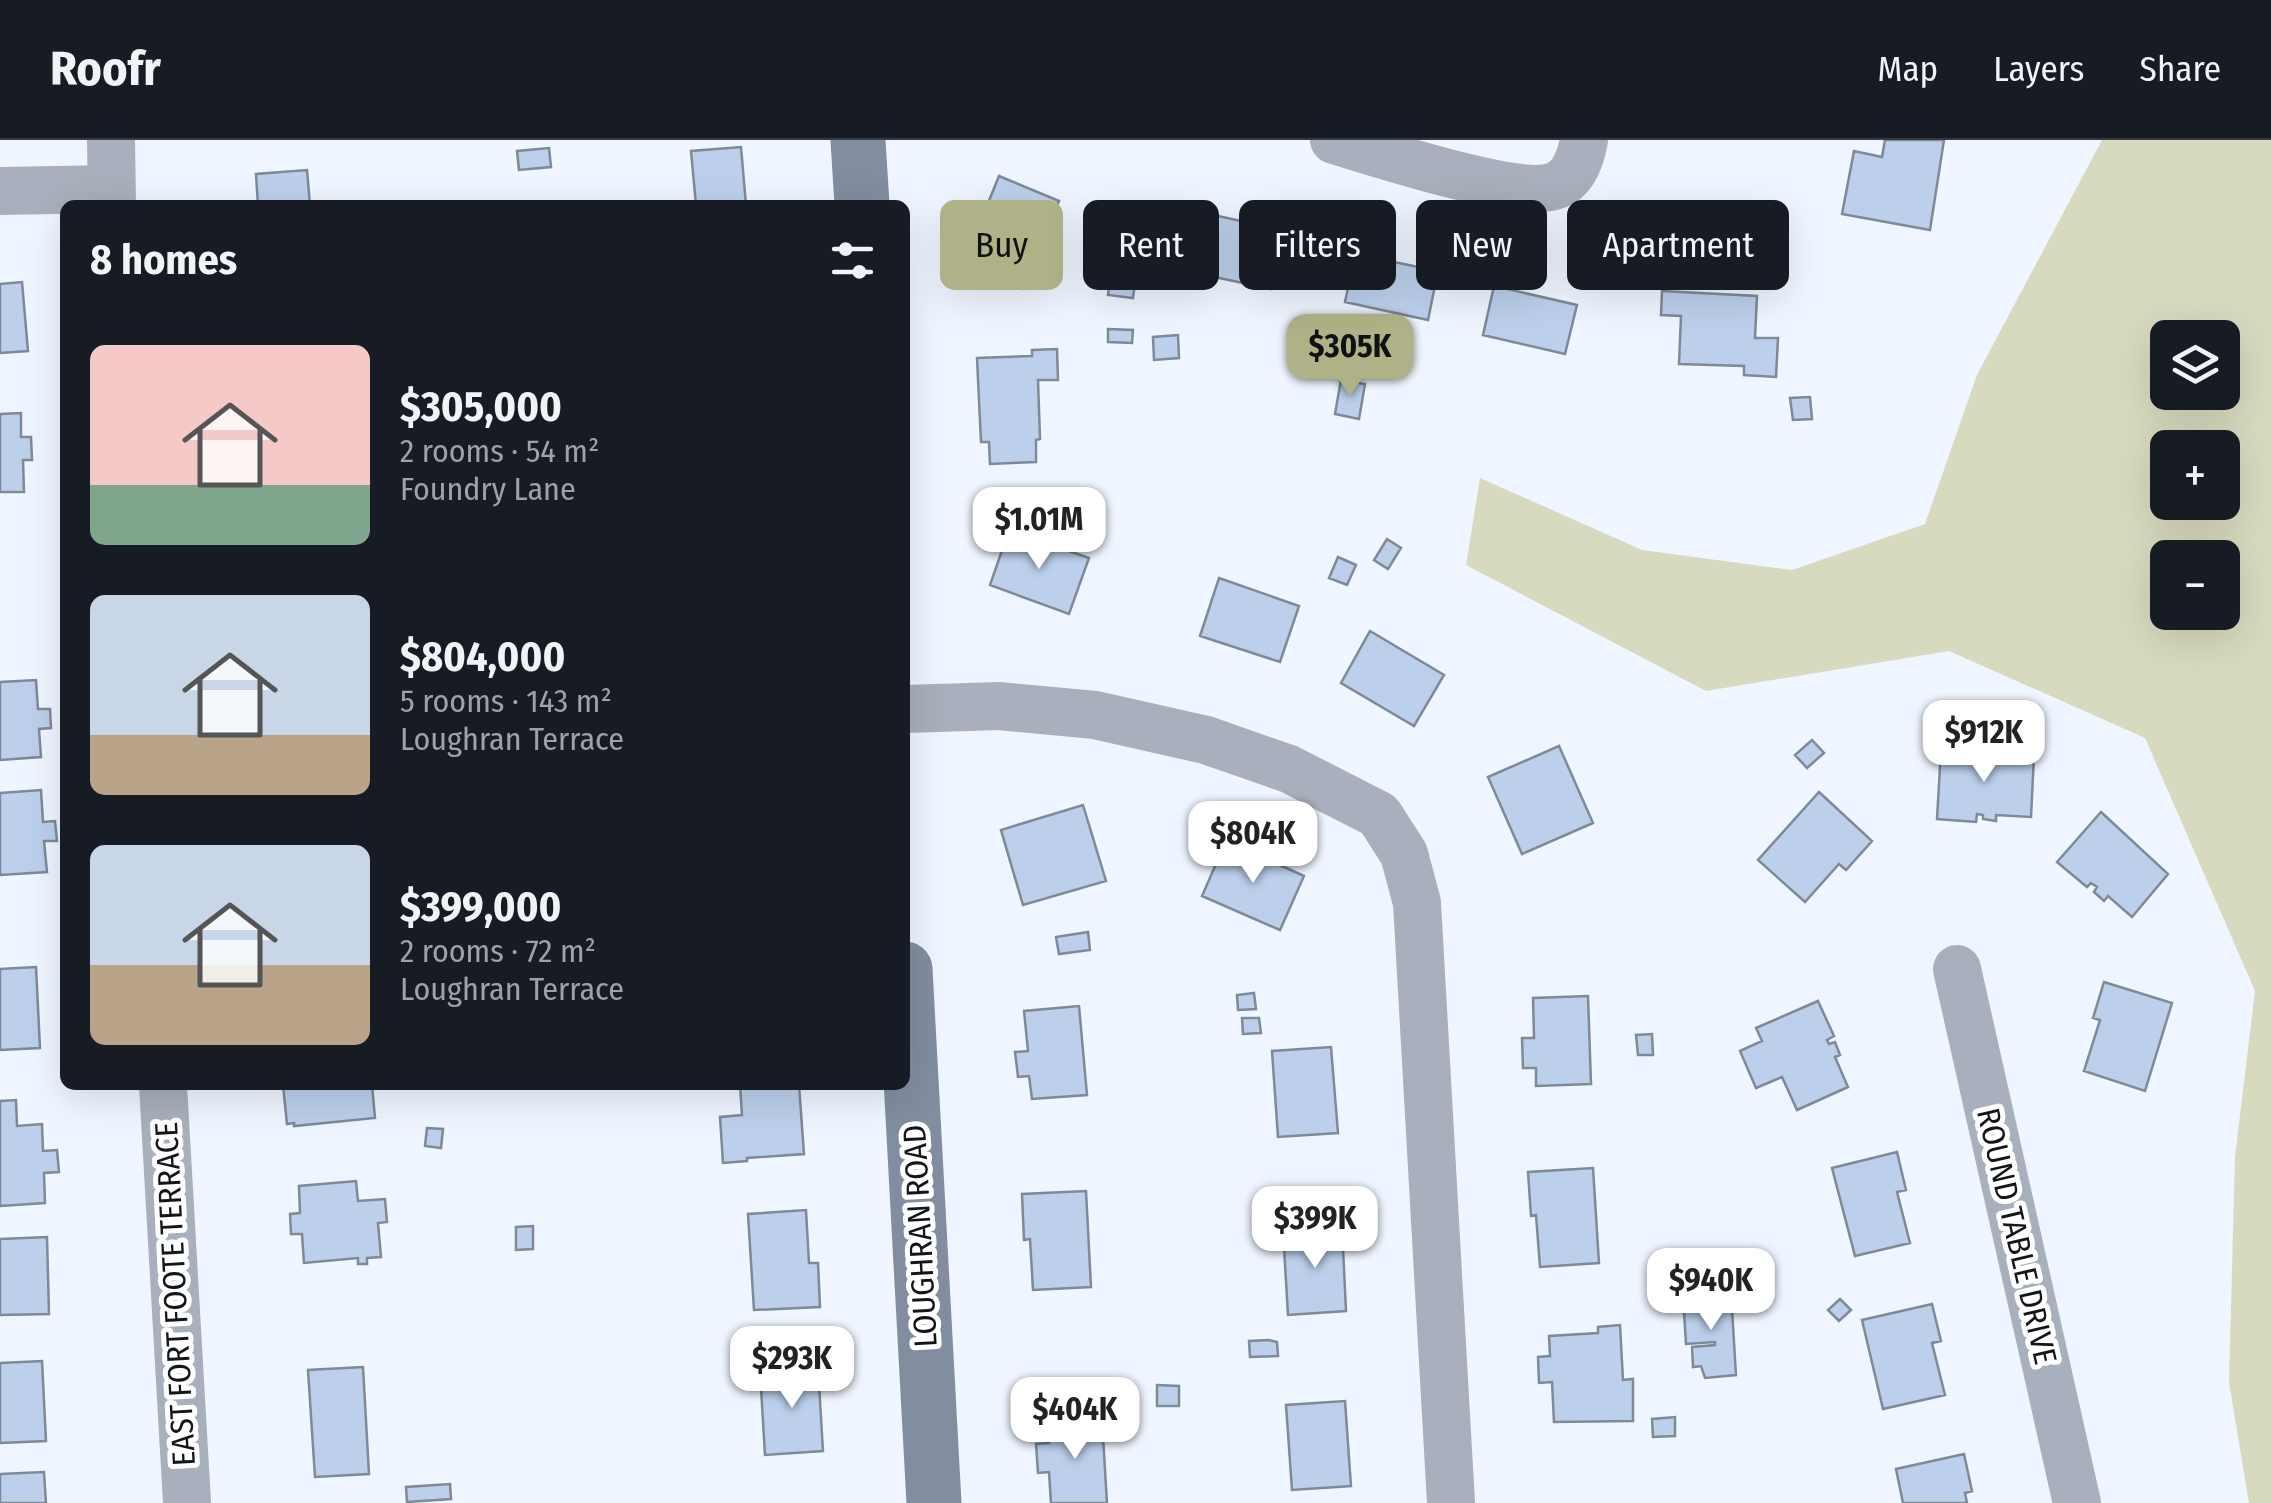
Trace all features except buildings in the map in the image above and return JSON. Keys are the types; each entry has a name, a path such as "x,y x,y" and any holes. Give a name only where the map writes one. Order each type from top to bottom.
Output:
{"street":[{"path":"0,191 112,197 111,140"},
{"path":"858,140 862,200"},
{"path":"1334,140 1458,174 1527,188 1556,186 1572,172 1582,154 1584,140"},
{"path":"910,709 999,706 1114,719 1206,740 1289,769 1378,814 1404,854 1417,902 1451,1503"},
{"name":"ROUND TABLE DRIVE","path":"1957,969 2077,1503"},
{"name":"LOUGHRAN ROAD","path":"910,1061 934,1503"},
{"name":"EAST FORT FOOTE TERRACE","path":"162,1090 186,1503"}],"green space":[{"path":"2102,140 2271,140 2271,1503 2249,1503 2229,1382 2235,1157 2255,991 2145,738 1949,651 1706,691 1466,565 1480,478 1642,550 1792,570 1925,524 1977,375"}]}
